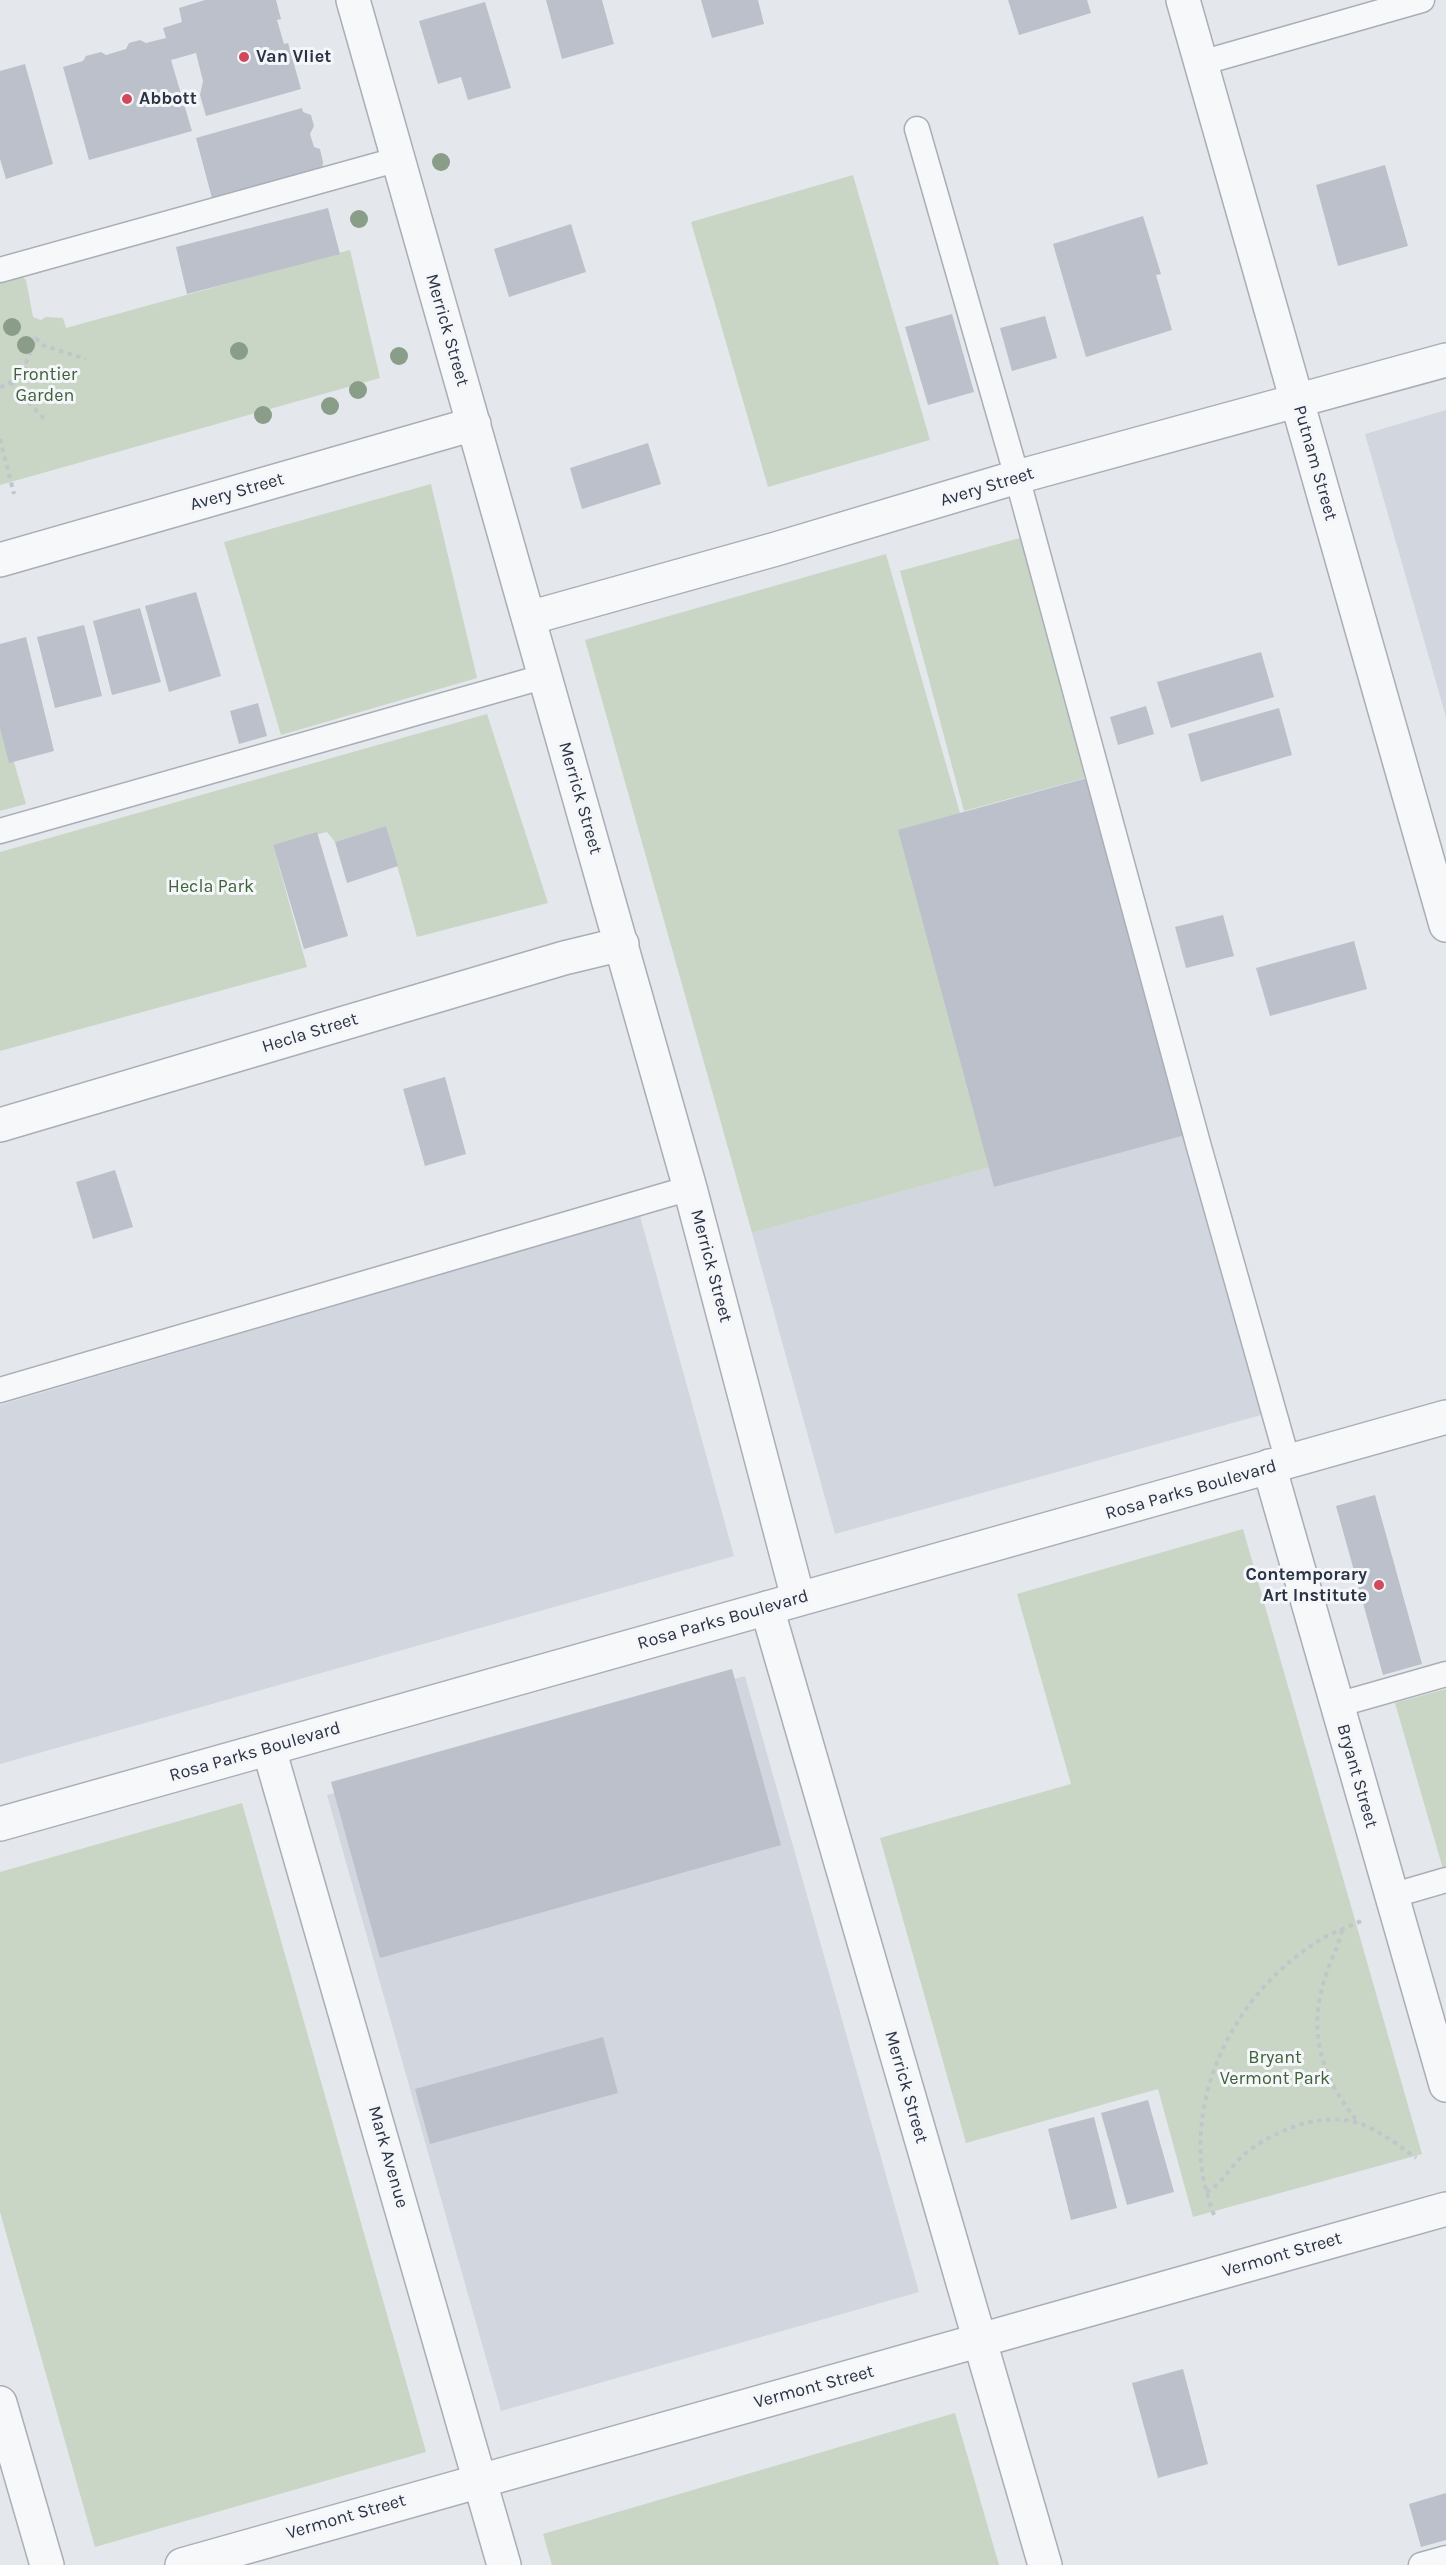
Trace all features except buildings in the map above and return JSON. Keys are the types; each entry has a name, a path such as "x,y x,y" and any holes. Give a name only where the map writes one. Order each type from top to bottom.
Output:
{"street":[{"name":"Merrick Street","path":"353,0 690,1188 798,1598"},
{"name":"Putnam Street","path":"1183,0 1446,925"},
{"name":"Avery Street","path":"529,618 776,549 1017,477 1446,360"},
{"name":"Avery Street","path":"0,560 474,424"},
{"name":"Hecla Street","path":"0,1125 564,958 622,944"},
{"name":"Rosa Parks Boulevard","path":"0,1824 1446,1417"},
{"name":"Bryant Street","path":"1279,1464 1337,1705 1446,2085"},
{"name":"Merrick Street","path":"767,1608 1045,2565"},
{"name":"Mark Avenue","path":"269,1749 504,2565"},
{"name":"Vermont Street","path":"182,2565 480,2479 1446,2209"},
{"path":"0,2403 47,2565"}],"lane":[{"path":"1201,63 1422,0"},
{"path":"917,129 1017,477 1199,1147 1279,1464"},
{"path":"0,270 399,159"},
{"path":"0,831 546,676"},
{"path":"0,1390 690,1188"},
{"path":"1337,1705 1446,1674"},
{"path":"1391,1896 1446,1880"},
{"path":"1421,2565 1446,2558"}],"path":[{"path":"0,387 10,382 24,368 36,337 42,345 86,359"},
{"path":"24,368 48,379"},
{"path":"10,382 45,420"},
{"path":"0,439 14,494"},
{"path":"1214,2215 1206,2192 1201,2161 1203,2122 1207,2087 1223,2047 1239,2018 1272,1977 1323,1938 1361,1921"},
{"path":"1342,1930 1339,1945 1328,1970 1316,2027 1323,2065 1347,2109 1360,2124"},
{"path":"1206,2192 1220,2184 1235,2162 1257,2144 1294,2125 1336,2120 1360,2124 1390,2139 1416,2158"}],"shaded area":[{"path":"1446,410 1446,717 1365,434"},
{"path":"1085,778 1261,1415 835,1534 752,1233 990,1167 960,813"},
{"path":"640,1216 734,1556 0,1764 0,1405"},
{"path":"745,1676 919,2292 501,2411 327,1795"}],"green space":[{"path":"853,175 930,440 768,487 691,222"},
{"name":"Frontier Garden","path":"350,250 380,378 0,485 0,271 21,275 26,280 33,317 41,320 46,317 63,318 66,328"},
{"path":"431,484 477,678 281,735 224,542"},
{"path":"1020,538 1085,778 964,811 900,571"},
{"path":"886,554 960,813 990,1167 752,1233 585,640"},
{"path":"0,713 26,804 0,811"},
{"name":"Hecla Park","path":"487,714 548,903 417,937 386,826 335,842 327,832 273,845 307,967 0,1051 0,852"},
{"name":"Bryant Vermont Park","path":"1243,1529 1422,2154 1193,2217 1158,2089 966,2143 880,1838 1071,1784 1017,1594"},
{"path":"1446,1689 1446,1868 1443,1869 1395,1703"},
{"path":"242,1803 426,2452 95,2547 0,2212 0,1872"},
{"path":"955,2413 999,2565 552,2565 543,2534"}],"place":[{"name":"Van Vliet","path":"244,57"},
{"name":"Abbott","path":"127,99"},
{"name":"Contemporary Art Institute","path":"1379,1585"}]}
